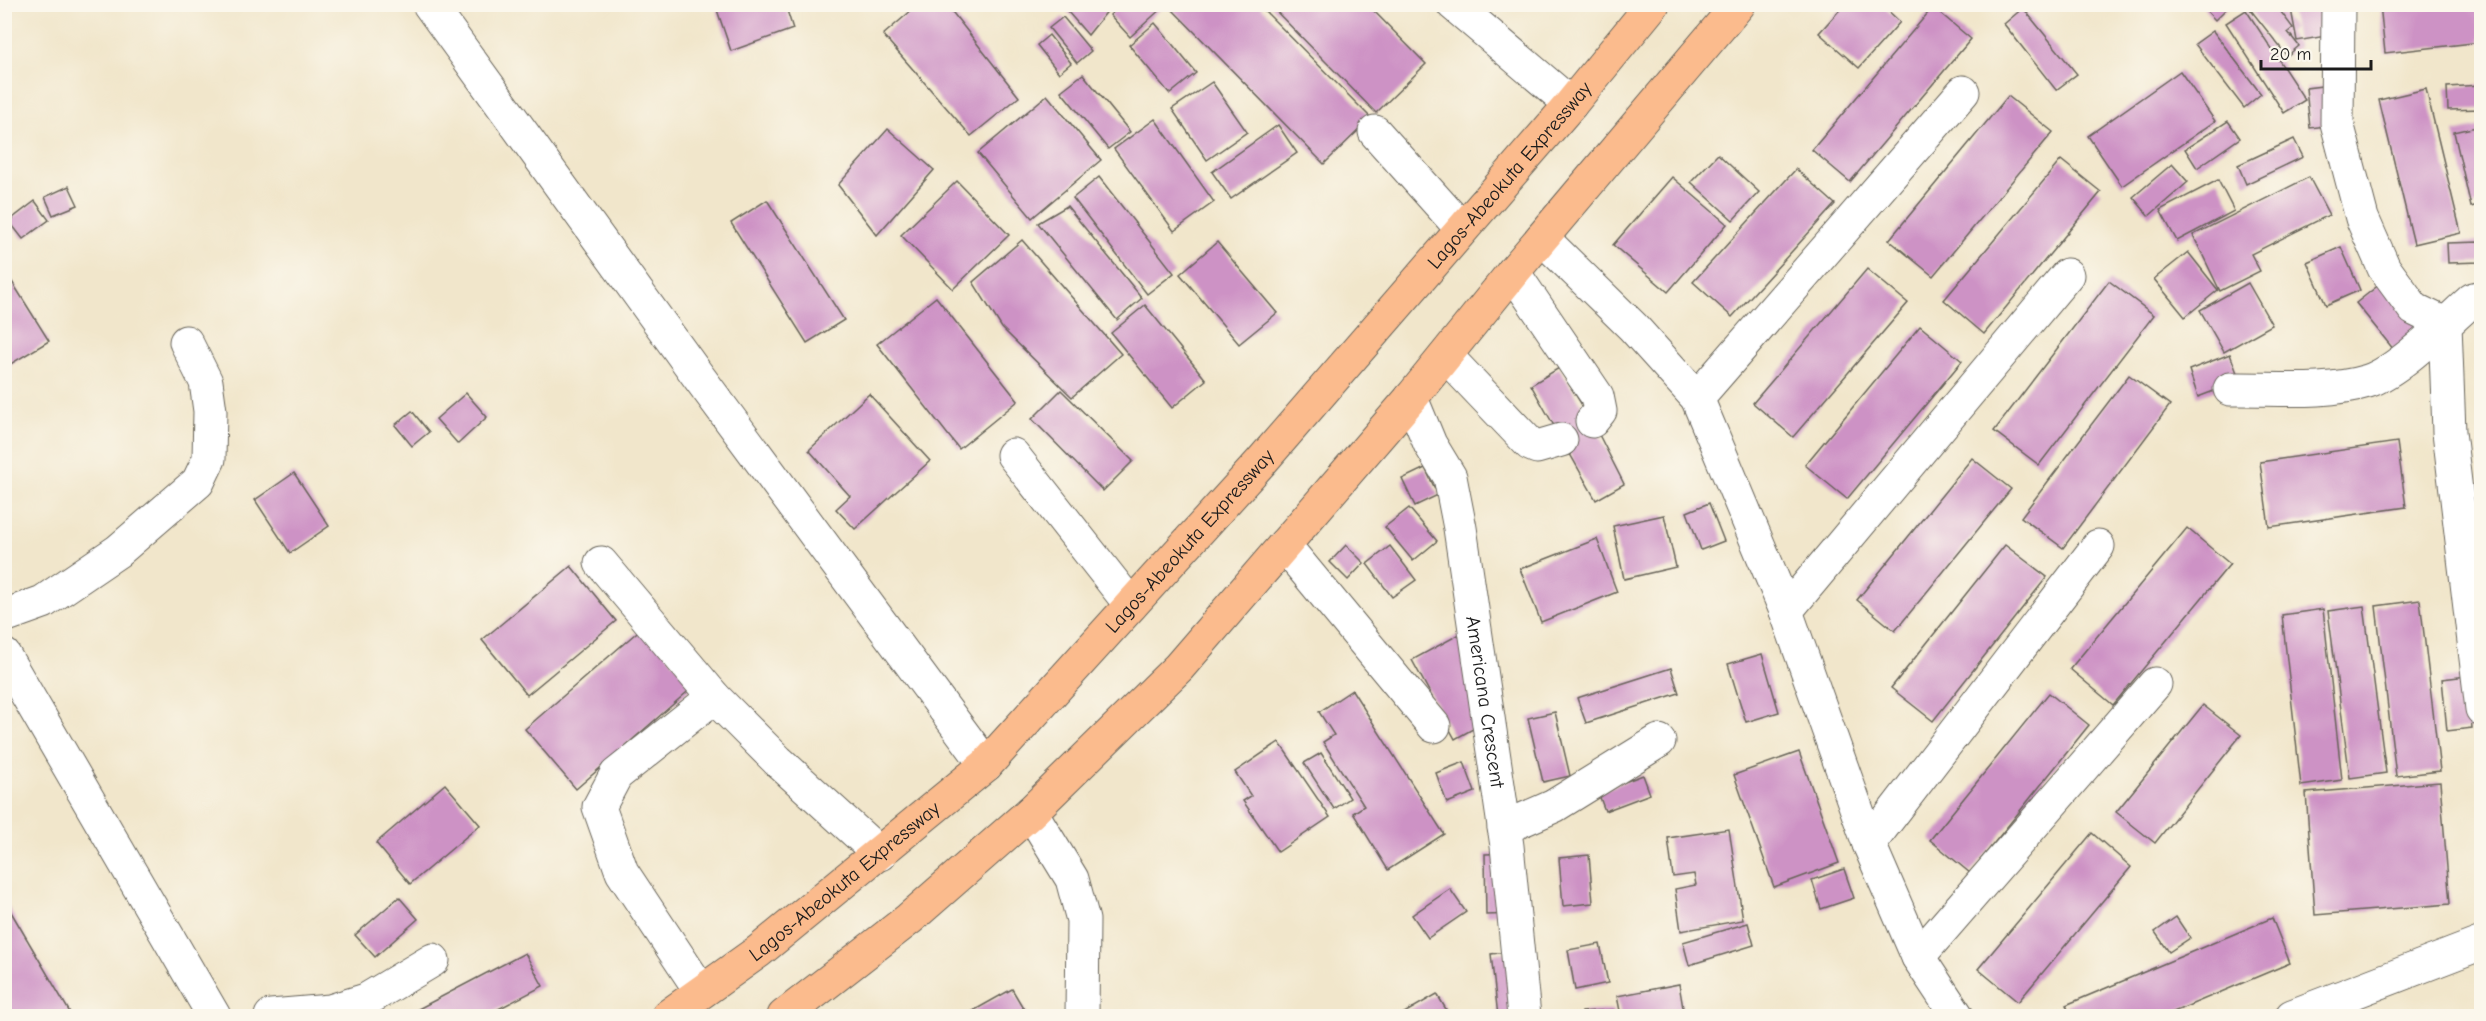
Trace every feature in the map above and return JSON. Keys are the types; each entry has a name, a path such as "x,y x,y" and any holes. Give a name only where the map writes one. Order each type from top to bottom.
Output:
{"highway":[{"name":"Lagos-Abeokuta Expressway","path":"668,1017 759,951 986,765 1261,462 1571,104 1653,4"},
{"path":"784,1017 909,919 1031,812 1179,666 1411,398 1513,272 1739,4"}],"street":[{"path":"429,4 698,376 986,765"},
{"path":"2338,4 2337,123 2362,218 2384,268 2414,309 2445,324"},
{"path":"1462,7 1571,104"},
{"path":"1697,398 1963,92"},
{"path":"1375,132 1462,229"},
{"path":"1542,238 1633,327 1697,398 1786,611 1869,844 1918,957 1957,1017"},
{"path":"1513,272 1597,396 1600,411 1592,421"},
{"path":"1786,611 2067,275"},
{"path":"2230,389 2325,388 2369,380 2409,355 2473,298 2481,297"},
{"path":"2445,324 2449,432 2481,708"},
{"path":"4,616 43,602 118,551 198,482 209,459 210,411 206,382 186,342"},
{"path":"1446,356 1530,444 1537,447 1561,440"},
{"name":"Americana Crescent","path":"1411,398 1430,444 1450,477 1461,528 1504,828 1524,1017"},
{"path":"1013,455 1055,505 1131,605"},
{"path":"1284,545 1434,726"},
{"path":"1869,844 2098,546"},
{"path":"601,563 714,697 778,761 880,854"},
{"path":"4,655 214,1017"},
{"path":"1918,957 2155,684"},
{"path":"701,991 622,872 599,807 616,775 714,697"},
{"path":"1504,828 1554,806 1659,741"},
{"path":"1031,812 1072,879 1083,920 1082,1017"},
{"path":"2292,1017 2481,943"},
{"path":"271,1017 330,1011 366,1000 433,960"}],"building":[{"path":"715,4 785,4 793,29 731,51"},
{"path":"919,4 946,4 1019,97 971,136 883,35"},
{"path":"1061,4 1113,4 1088,35"},
{"path":"1122,4 1161,4 1163,7 1130,37 1110,15"},
{"path":"1167,4 1258,4 1371,118 1324,164"},
{"path":"1269,4 1367,4 1426,64 1376,113"},
{"path":"1845,4 1881,4 1900,22 1859,68 1819,33"},
{"path":"2205,4 2231,4 2215,20 2203,7"},
{"path":"2246,4 2275,4 2293,28 2288,32 2299,46 2287,56"},
{"path":"2290,4 2332,4 2338,34 2297,41"},
{"path":"2380,4 2481,4 2481,42 2385,53"},
{"path":"1933,7 1971,39 1850,182 1812,150"},
{"path":"2023,8 2077,74 2056,90 2004,24"},
{"path":"2246,10 2305,100 2284,113 2226,23"},
{"path":"1063,17 1091,51 1077,63 1049,28"},
{"path":"1155,23 1196,73 1170,94 1129,45"},
{"path":"2213,31 2261,94 2244,108 2195,44"},
{"path":"1049,35 1071,63 1059,73 1037,45"},
{"path":"2180,71 2215,121 2122,186 2088,136"},
{"path":"1083,74 1130,132 1108,149 1061,91"},
{"path":"1212,82 1247,132 1207,160 1172,109"},
{"path":"2338,84 2343,124 2310,128 2306,88"},
{"path":"2481,85 2481,109 2448,110 2447,87"},
{"path":"2426,89 2461,233 2414,244 2379,100"},
{"path":"1047,95 1101,160 1032,218 978,153"},
{"path":"2008,96 2053,132 1933,276 1889,240"},
{"path":"1155,119 1214,202 1174,231 1114,149"},
{"path":"2228,121 2240,138 2197,168 2185,149"},
{"path":"1278,125 1297,153 1231,199 1212,172"},
{"path":"2481,126 2481,204 2471,207 2454,132"},
{"path":"888,129 934,170 877,235 838,185"},
{"path":"2294,139 2303,157 2246,184 2238,165"},
{"path":"1718,154 1759,192 1733,220 1691,182"},
{"path":"2061,160 2101,192 1984,334 1944,300"},
{"path":"2172,164 2188,182 2149,216 2133,197"},
{"path":"1796,169 1835,204 1732,317 1693,282"},
{"path":"1099,177 1174,273 1147,294 1073,198"},
{"path":"1672,177 1727,224 1668,292 1613,245"},
{"path":"2309,177 2329,215 2251,254 2260,271 2220,291 2193,235"},
{"path":"2218,180 2234,211 2177,241 2160,210"},
{"path":"957,181 1009,235 953,289 901,235"},
{"path":"69,186 78,205 53,215 45,197"},
{"path":"767,200 844,320 807,343 731,223"},
{"path":"35,201 49,220 23,239 9,221"},
{"path":"1067,206 1142,298 1117,320 1038,223"},
{"path":"1022,240 1121,354 1072,397 1002,328 973,282"},
{"path":"1217,242 1277,313 1239,344 1180,274"},
{"path":"2481,242 2481,262 2448,263 2447,243"},
{"path":"2341,247 2360,290 2326,305 2307,262"},
{"path":"2188,252 2218,290 2185,317 2154,279"},
{"path":"4,269 49,341 4,368"},
{"path":"1867,269 1908,303 1793,437 1753,403"},
{"path":"2385,280 2423,328 2394,350 2356,303"},
{"path":"2109,281 2154,315 2039,465 1994,431"},
{"path":"2248,283 2272,325 2224,352 2200,310"},
{"path":"936,297 1018,401 959,449 877,344"},
{"path":"1145,305 1206,380 1172,408 1111,333"},
{"path":"1920,326 1962,361 1847,499 1805,465"},
{"path":"2230,354 2240,381 2198,397 2189,370"},
{"path":"1559,368 1592,421 1624,484 1596,500 1531,385"},
{"path":"2129,375 2170,405 2063,548 2021,517"},
{"path":"1061,390 1133,461 1103,491 1032,419"},
{"path":"466,393 487,417 458,444 436,419"},
{"path":"869,394 930,461 855,529 836,509 850,496 809,450"},
{"path":"412,411 429,432 412,446 395,425"},
{"path":"2397,442 2406,507 2269,527 2260,462"},
{"path":"1972,458 2011,489 1895,631 1857,600"},
{"path":"1425,468 1438,495 1415,506 1402,479"},
{"path":"294,473 329,526 290,553 255,500"},
{"path":"1709,503 1724,541 1701,550 1687,512"},
{"path":"1409,508 1437,541 1413,561 1385,527"},
{"path":"1664,515 1676,567 1624,579 1613,526"},
{"path":"2187,528 2230,564 2113,705 2070,669"},
{"path":"1597,539 1617,592 1541,622 1520,569"},
{"path":"1346,545 1364,563 1348,580 1330,562"},
{"path":"2005,545 2047,577 1933,721 1891,688"},
{"path":"1390,546 1416,580 1392,597 1367,564"},
{"path":"571,566 616,621 527,695 482,640"},
{"path":"2420,600 2440,771 2396,776 2376,606"},
{"path":"2364,606 2386,773 2350,778 2328,611"},
{"path":"2323,609 2342,780 2301,786 2282,615"},
{"path":"643,627 694,686 576,789 525,729"},
{"path":"1458,635 1500,714 1455,739 1412,660"},
{"path":"1762,654 1779,712 1746,722 1728,664"},
{"path":"1671,668 1679,693 1586,723 1577,698"},
{"path":"2467,676 2472,728 2447,731 2442,679"},
{"path":"1352,690 1444,834 1388,870 1353,813 1364,806 1323,742 1334,735 1319,712"},
{"path":"2049,693 2089,725 1970,873 1930,840"},
{"path":"2203,705 2241,735 2155,843 2116,812"},
{"path":"1555,712 1570,776 1543,782 1528,718"},
{"path":"1279,742 1330,817 1278,852 1243,801 1251,796 1235,772"},
{"path":"1799,752 1839,863 1774,887 1734,775"},
{"path":"1321,753 1350,798 1334,809 1304,763"},
{"path":"1464,762 1475,792 1447,803 1436,773"},
{"path":"1643,775 1650,794 1605,811 1598,792"},
{"path":"2440,782 2450,904 2315,915 2306,793"},
{"path":"445,784 480,825 410,884 376,843"},
{"path":"1729,829 1743,920 1681,931 1675,889 1696,885 1694,874 1673,877 1668,838"},
{"path":"2092,833 2131,867 2018,1002 1978,969"},
{"path":"1514,853 1515,914 1486,915 1485,854"},
{"path":"1589,855 1593,903 1563,906 1559,858"},
{"path":"1844,869 1854,898 1821,909 1812,880"},
{"path":"1450,889 1466,912 1428,938 1412,915"},
{"path":"399,897 418,919 375,957 355,935"},
{"path":"4,900 72,1016 4,1016"},
{"path":"2176,917 2190,938 2169,952 2155,932"},
{"path":"2272,918 2290,963 2164,1016 2071,1016 2066,1005"},
{"path":"1748,923 1754,945 1689,965 1683,942"},
{"path":"1600,944 1608,983 1575,990 1568,950"},
{"path":"1515,951 1523,1016 1498,1016 1491,954"},
{"path":"525,953 543,986 485,1016 405,1016"},
{"path":"1679,984 1684,1014 1621,1016 1617,996"},
{"path":"1012,989 1028,1016 964,1016"},
{"path":"1437,994 1450,1016 1399,1016"},
{"path":"1613,1010 1613,1016 1582,1016 1582,1012"}]}
